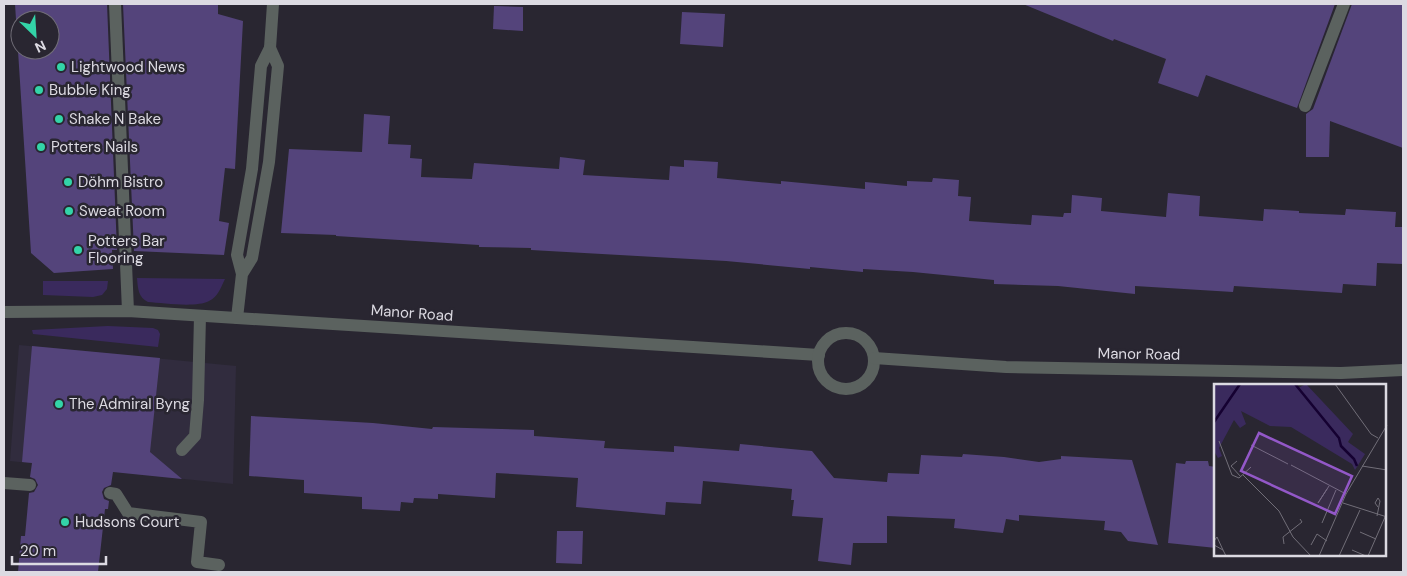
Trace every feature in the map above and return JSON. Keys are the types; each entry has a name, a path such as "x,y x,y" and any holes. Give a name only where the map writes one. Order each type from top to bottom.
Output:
{"street":[{"path":"115,4 128,312"},
{"path":"237,318 242,274 238,254 252,169 261,66 270,48 273,4"},
{"path":"1305,106 1344,4"},
{"name":"Manor Road","path":"4,312 128,312 819,355"},
{"path":"182,450 195,436 200,316"},
{"path":"852,334 867,343 872,350 874,358 873,368 869,377 854,387 845,389 835,386 821,374 819,355 828,340 835,335 852,334"},
{"name":"Manor Road","path":"874,358 1016,368 1341,373 1403,370"},
{"path":"4,483 30,485"},
{"path":"110,493 116,494 128,513 201,522 197,562 219,565"}],"shaded area":[{"path":"137,278 225,279 215,297 203,303 188,305 148,302 140,295"},
{"path":"43,281 108,281 107,289 102,295 93,297 43,295"},
{"path":"108,326 153,328 158,330 160,334 158,347 33,334 32,330"},
{"path":"19,345 236,366 233,484 10,461"}],"building":[{"path":"15,4 107,4 117,250 112,250 113,269 54,273 31,253 19,60 60,60 60,10 15,10"},
{"path":"123,4 218,4 218,14 243,21 235,169 225,168 219,221 229,223 224,255 134,251"},
{"path":"1023,4 1335,4 1297,108 1206,75 1198,97 1158,83 1166,59 1114,39 1113,41"},
{"path":"1352,4 1403,4 1403,148 1330,121 1329,157 1306,157 1306,114 1313,109"},
{"path":"494,6 523,7 523,31 493,29"},
{"path":"682,12 725,14 723,47 680,44"},
{"path":"364,114 390,116 388,144 411,145 410,158 422,159 421,177 472,179 474,163 559,169 560,157 585,160 583,175 669,180 670,166 684,167 684,160 718,162 717,178 781,184 781,181 865,189 865,182 907,186 907,181 932,182 933,178 959,180 958,196 971,197 969,221 1031,225 1032,215 1063,217 1064,213 1071,213 1072,195 1102,198 1101,211 1166,217 1168,193 1200,196 1199,216 1263,221 1264,209 1345,215 1346,209 1396,212 1395,227 1403,227 1403,264 1377,263 1376,286 1343,284 1342,293 1234,286 1233,292 1135,286 1135,294 1058,286 994,284 994,280 913,272 863,269 863,272 810,267 810,269 726,261 531,250 531,248 479,247 479,245 281,233 289,149 362,152"},
{"path":"32,346 160,358 150,452 182,479 113,472 111,485 104,488 102,492 104,499 109,501 108,509 105,509 98,572 18,572 21,536 25,536 29,493 34,492 38,485 35,479 30,477 32,463 22,462"},
{"path":"251,416 373,423 432,429 433,427 534,430 534,436 605,441 604,448 674,452 674,446 739,451 740,444 812,451 834,478 887,482 888,473 919,474 921,455 962,457 963,454 1039,462 1061,459 1061,456 1132,460 1158,545 1128,541 1121,532 1104,530 1105,521 1019,515 1019,521 1006,519 1003,533 954,528 955,519 887,516 887,543 853,543 851,565 818,561 823,518 792,516 794,500 791,500 792,489 703,481 701,504 666,502 665,515 576,507 578,478 496,473 495,498 438,494 438,499 414,498 413,503 401,502 400,511 362,509 362,497 304,493 304,480 249,476"},
{"path":"1186,461 1208,461 1209,466 1214,467 1214,548 1168,543 1176,463 1185,464"},
{"path":"557,531 583,531 582,564 556,563"}],"place":[{"name":"Lightwood News","path":"61,67"},
{"name":"Bubble King","path":"39,90"},
{"name":"Shake N Bake","path":"59,119"},
{"name":"Potters Nails","path":"41,147"},
{"name":"Döhm Bistro","path":"68,182"},
{"name":"Sweat Room","path":"69,211"},
{"name":"Potters Bar Flooring","path":"78,250"},
{"name":"The Admiral Byng","path":"59,404"},
{"name":"Hudsons Court","path":"65,522"}]}
